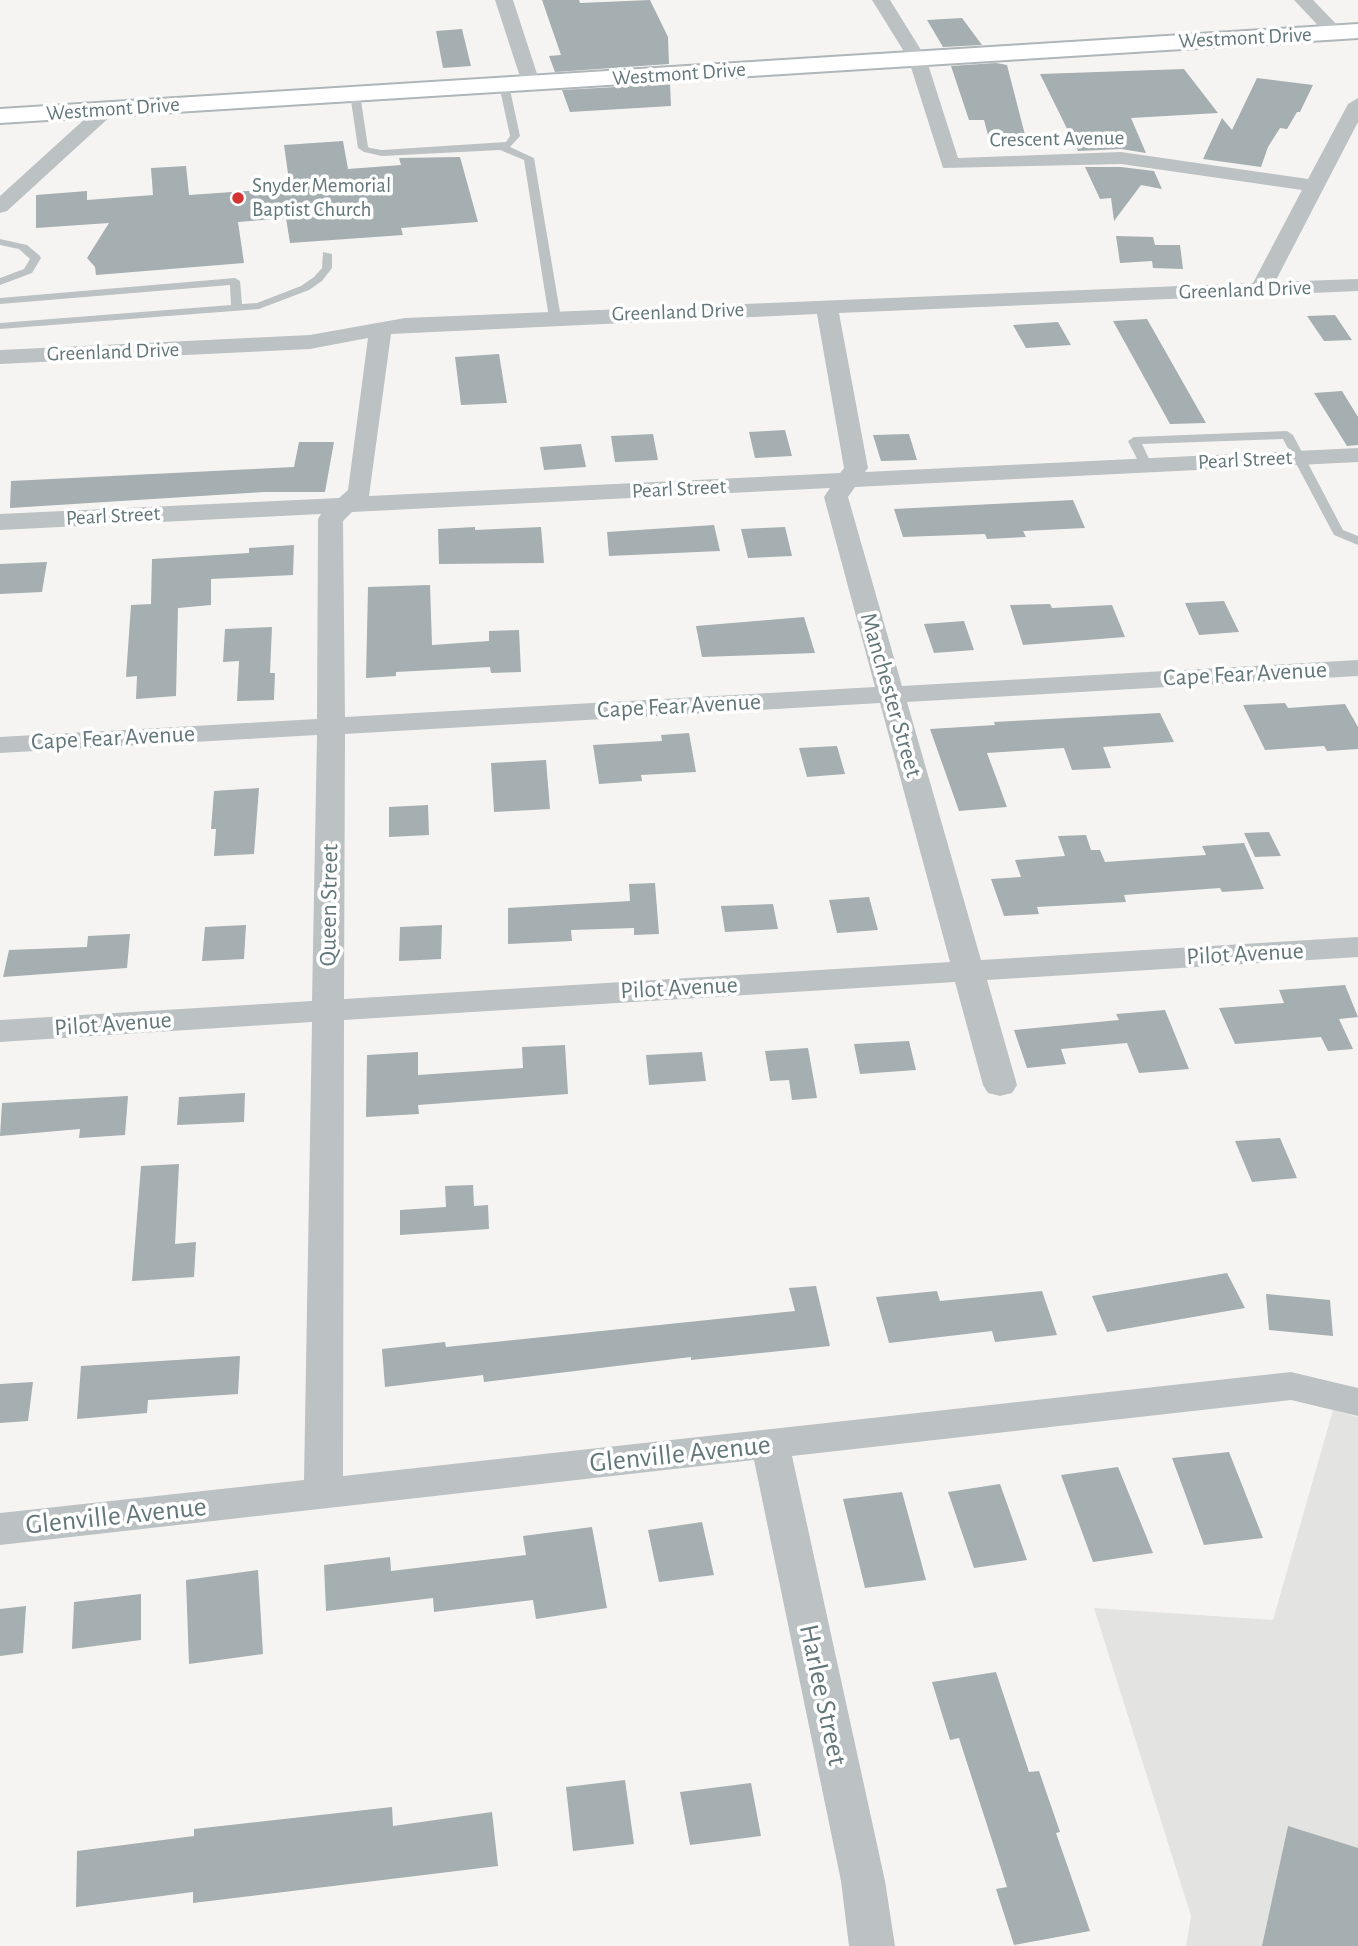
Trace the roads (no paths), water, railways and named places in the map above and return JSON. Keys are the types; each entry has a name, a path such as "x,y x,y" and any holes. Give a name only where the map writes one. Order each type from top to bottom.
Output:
{"street":[{"path":"504,0 531,83"},
{"path":"881,0 917,58"},
{"path":"1303,0 1335,33"},
{"name":"Westmont Drive","path":"0,116 1358,31"},
{"name":"Crescent Avenue","path":"917,58 950,164 1121,158 1315,186"},
{"path":"1260,289 1358,104"},
{"path":"0,207 106,110"},
{"name":"Greenland Drive","path":"0,357 310,342 405,324 1358,285"},
{"name":"Manchester Street","path":"827,306 856,468 836,496 1000,1085"},
{"name":"Queen Street","path":"323,1494 331,725 330,519 360,492 380,330"},
{"name":"Pearl Street","path":"0,522 1358,455"},
{"name":"Cape Fear Avenue","path":"0,745 1358,668"},
{"name":"Pilot Avenue","path":"0,1031 1358,947"},
{"name":"Glenville Avenue","path":"0,1529 1291,1386 1358,1402"},
{"name":"Harlee Street","path":"769,1444 863,1881 872,1946"}],"lane":[{"path":"355,94 363,148 366,150 382,153 501,147 509,144 515,135 505,85"},
{"path":"501,147 529,158 555,318"},
{"path":"0,242 23,247 36,258 28,271 0,282"},
{"path":"0,326 270,303 305,288 327,268 327,254"},
{"path":"0,301 235,281 237,307"},
{"path":"1297,457 1338,532 1358,541"}],"place":[{"name":"Snyder Memorial Baptist Church","path":"238,198"}]}
